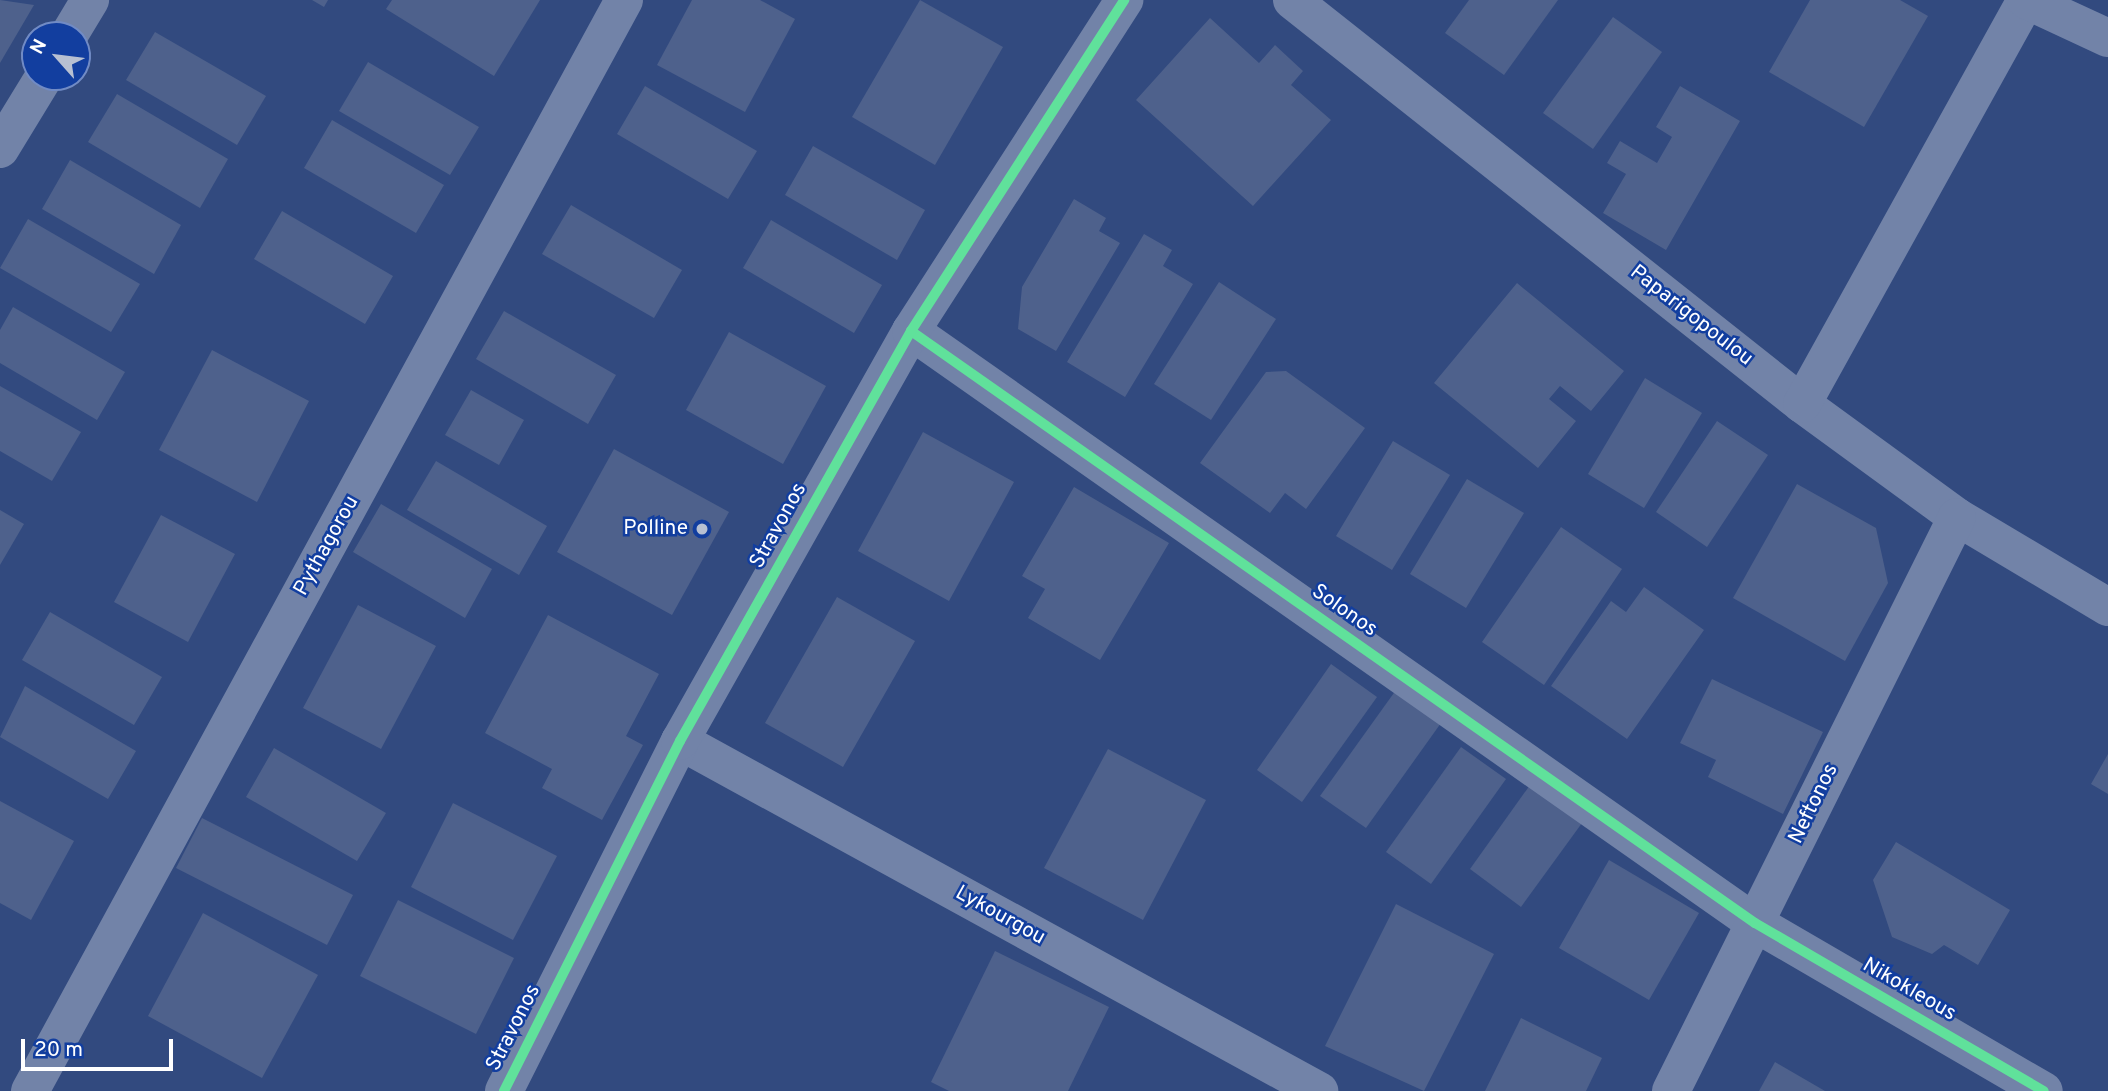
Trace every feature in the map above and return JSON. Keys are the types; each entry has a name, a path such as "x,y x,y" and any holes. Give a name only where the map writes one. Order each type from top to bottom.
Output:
{"street":[{"path":"77,21 90,0"},
{"name":"Pythagorou","path":"30,1091 624,0"},
{"name":"Stravonos","path":"504,1091 680,741 911,331 1124,0"},
{"name":"Paparigopoulou","path":"1292,0 1802,404 1957,517 2108,607"},
{"path":"1802,404 2026,0 2108,38"},
{"path":"0,149 35,91"},
{"name":"Solonos","path":"911,331 1755,923"},
{"name":"Neftonos","path":"1671,1091 1957,517"},
{"name":"Lykourgou","path":"680,741 1319,1091"},
{"name":"Nikokleous","path":"1755,923 2044,1091"}],"building":[{"path":"0,0 34,5 25,21 21,21 21,27 0,63"},
{"path":"312,0 328,0 324,7"},
{"path":"392,0 540,0 494,76 386,9"},
{"path":"692,0 760,0 795,19 745,112 657,65"},
{"path":"920,0 1003,47 935,165 852,117"},
{"path":"1469,0 1558,0 1504,75 1445,33"},
{"path":"1810,0 1900,0 1928,16 1864,127 1769,72"},
{"path":"1613,17 1662,52 1593,149 1543,113"},
{"path":"1210,18 1259,63 1275,45 1303,71 1291,85 1331,120 1253,206 1136,100"},
{"path":"155,32 266,96 237,145 126,80"},
{"path":"368,62 479,127 450,175 339,111"},
{"path":"645,86 757,151 728,199 617,134"},
{"path":"1680,86 1740,121 1666,250 1603,213 1626,174 1607,163 1620,141 1657,163 1672,137 1656,127"},
{"path":"117,94 228,159 200,208 88,142"},
{"path":"332,120 444,185 416,233 304,168"},
{"path":"813,146 925,210 897,260 785,195"},
{"path":"70,160 181,225 154,274 42,209"},
{"path":"1074,199 1106,218 1099,231 1120,243 1056,351 1018,329 1022,287"},
{"path":"571,205 682,270 654,318 542,254"},
{"path":"282,211 393,276 365,324 254,259"},
{"path":"28,219 140,284 111,332 0,268"},
{"path":"771,220 882,285 854,333 743,268"},
{"path":"1144,234 1172,250 1163,266 1193,284 1125,397 1067,362"},
{"path":"1219,282 1276,319 1211,420 1154,384"},
{"path":"1517,283 1624,371 1591,411 1560,386 1549,399 1576,421 1538,468 1434,383"},
{"path":"13,307 125,372 97,420 0,363 0,330"},
{"path":"504,311 616,375 588,424 476,359"},
{"path":"729,332 826,386 783,464 686,410"},
{"path":"212,350 309,401 257,502 159,450"},
{"path":"1286,371 1365,428 1306,509 1285,493 1270,513 1200,463 1266,372"},
{"path":"1645,378 1702,413 1644,508 1588,474"},
{"path":"0,386 81,432 52,481 0,451"},
{"path":"471,390 524,420 499,465 445,435"},
{"path":"1717,421 1768,455 1707,547 1656,512"},
{"path":"923,432 1014,482 949,601 858,551"},
{"path":"1393,441 1450,475 1392,570 1336,536"},
{"path":"614,449 729,512 672,615 557,552"},
{"path":"436,461 547,526 519,575 407,510"},
{"path":"1467,479 1524,513 1466,608 1410,574"},
{"path":"1797,484 1876,528 1888,583 1845,661 1733,598"},
{"path":"1074,487 1169,543 1100,660 1028,618 1045,589 1022,576"},
{"path":"381,504 492,569 465,618 353,552"},
{"path":"0,510 24,524 0,565"},
{"path":"161,515 235,554 188,642 114,602"},
{"path":"1561,527 1622,569 1544,685 1482,642"},
{"path":"1644,587 1704,630 1627,739 1551,686 1611,601 1626,612"},
{"path":"837,597 915,641 843,767 765,723"},
{"path":"358,605 436,646 381,749 303,708"},
{"path":"50,612 162,677 134,725 22,660"},
{"path":"548,615 659,674 626,736 643,745 602,820 542,788 552,769 485,733"},
{"path":"1331,664 1377,697 1302,802 1257,770"},
{"path":"1712,679 1823,732 1783,814 1708,777 1716,760 1680,743"},
{"path":"25,686 136,751 108,799 0,737"},
{"path":"1396,690 1441,723 1366,828 1320,796"},
{"path":"1461,747 1506,779 1431,884 1386,852"},
{"path":"274,748 386,813 357,861 246,797"},
{"path":"1108,749 1206,800 1143,920 1044,868"},
{"path":"2108,754 2108,794 2091,784"},
{"path":"1530,785 1582,823 1521,907 1470,869"},
{"path":"0,801 74,841 31,920 0,903"},
{"path":"453,803 557,856 513,940 411,887"},
{"path":"202,818 353,895 327,945 176,868"},
{"path":"1896,842 2010,910 1978,965 1944,945 1932,954 1892,937 1873,880"},
{"path":"1609,860 1699,913 1649,1000 1559,948"},
{"path":"398,900 514,958 476,1034 360,976"},
{"path":"1396,904 1494,954 1424,1091 1325,1046"},
{"path":"203,913 318,975 262,1078 148,1016"},
{"path":"995,951 1109,1007 1068,1091 949,1091 931,1082"},
{"path":"1521,1018 1602,1058 1586,1091 1485,1091"},
{"path":"1775,1062 1825,1091 1759,1091"}],"cycle path":[{"path":"504,1091 680,741 911,331 1124,0"},
{"path":"911,331 1755,923 2044,1091"}],"place":[{"name":"Polline","path":"702,529"}]}
